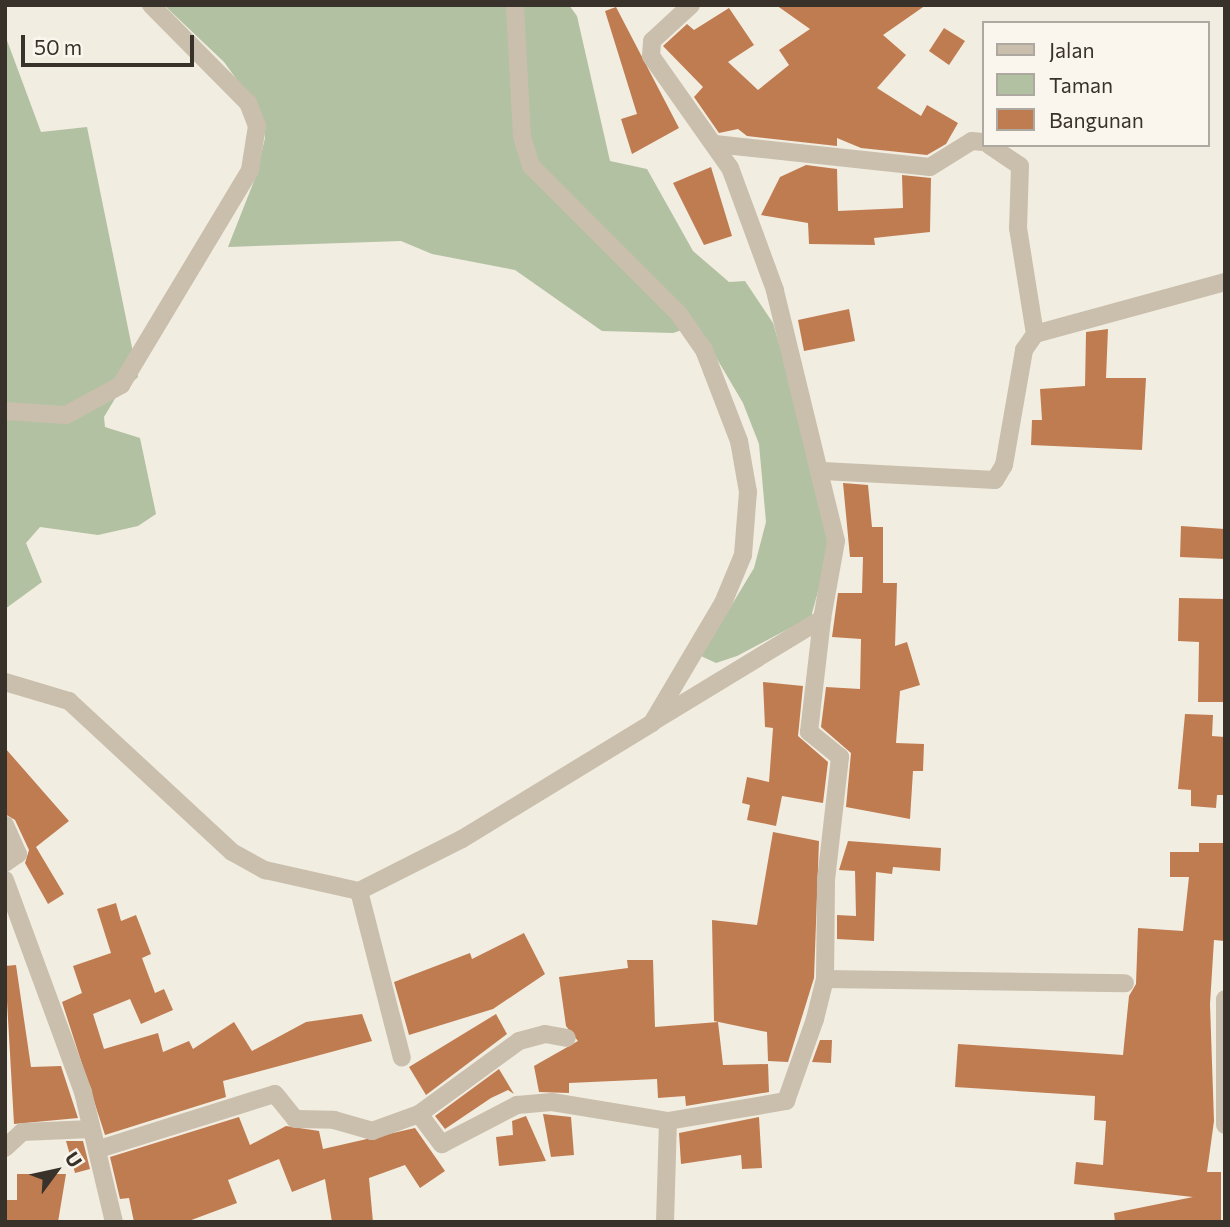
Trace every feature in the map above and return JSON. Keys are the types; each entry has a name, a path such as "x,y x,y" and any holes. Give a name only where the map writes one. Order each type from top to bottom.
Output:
{"street":[{"path":"5,411 66,415 121,385 250,170 257,126 248,103 151,5"},
{"path":"515,5 522,136 531,166 679,314 704,350 739,441 748,492 743,555 723,603 652,723"},
{"path":"419,1114 442,1144 517,1105 552,1101 668,1121 786,1101 825,979 826,880 840,757 808,732 815,721 822,619 836,541 823,471 775,290 715,144 659,76 651,56 652,41 691,5"},
{"path":"715,144 930,167 972,141 982,142"},
{"path":"992,147 1020,166 1018,228 1035,334"},
{"path":"823,471 995,480 1004,465 1024,350 1035,334 1225,282"},
{"path":"5,682 69,701 232,852 265,870 359,891 462,839 822,619"},
{"path":"5,825 18,854 5,863"},
{"path":"5,880 54,1004 99,1149 114,1222"},
{"path":"359,891 402,1059"},
{"path":"825,979 1125,983"},
{"path":"1225,999 1225,1125"},
{"path":"99,1149 275,1094 295,1119 334,1120 372,1131 419,1114 519,1041 545,1034 567,1038"},
{"path":"665,1222 668,1121"},
{"path":"5,1148 22,1132 91,1129"}],"green space":[{"path":"164,5 569,5 577,16 610,161 647,169 693,251 729,282 745,281 773,323 818,477 829,551 811,617 737,656 716,663 701,656 754,568 766,522 759,444 743,403 697,325 673,333 602,331 515,270 432,254 401,241 228,247 256,176 265,138 261,113 224,62"},
{"path":"5,35 41,132 87,127 138,377 116,397 104,417 105,427 140,438 156,514 138,526 98,535 40,527 26,543 42,582 5,609"}],"building":[{"path":"776,5 926,5 883,35 906,55 877,88 921,116 927,105 958,123 946,144 927,155 861,148 837,138 837,146 747,136 738,129 719,133 694,97 703,87 663,46 687,24 694,30 729,8 754,45 728,62 758,90 789,65 779,50 810,29"},
{"path":"616,7 679,128 632,154 621,119 637,114 605,11"},
{"path":"944,28 965,41 949,65 929,51"},
{"path":"806,165 837,169 838,211 903,208 902,175 931,178 930,232 874,238 875,245 809,244 808,223 761,215 780,177"},
{"path":"711,167 732,236 704,245 673,183"},
{"path":"849,309 855,341 804,351 798,320"},
{"path":"1108,329 1106,378 1146,378 1142,450 1031,445 1032,420 1042,420 1040,389 1085,386 1086,332"},
{"path":"843,483 868,485 872,527 883,527 883,583 897,583 895,646 907,642 920,685 900,691 896,743 924,744 923,771 913,771 910,819 846,807 851,753 821,727 826,687 860,689 861,639 832,637 838,593 862,593 863,557 850,557"},
{"path":"1181,526 1225,529 1225,559 1180,557"},
{"path":"1179,598 1225,599 1225,702 1198,702 1199,642 1178,641"},
{"path":"763,682 803,686 798,736 828,762 823,803 782,796 776,826 747,820 750,805 742,803 747,777 769,782 773,728 765,727"},
{"path":"1185,714 1213,715 1212,736 1225,737 1225,795 1217,795 1216,808 1191,806 1191,790 1178,789"},
{"path":"5,748 69,821 36,847 64,894 48,904 25,863 29,850 15,820 5,814"},
{"path":"773,832 819,841 814,978 788,1062 768,1061 767,1032 714,1021 712,920 757,925"},
{"path":"848,841 941,848 940,871 893,867 892,874 876,872 874,941 837,939 837,915 856,916 855,871 839,870"},
{"path":"1199,843 1225,843 1225,941 1214,940 1210,1004 1214,1121 1207,1172 1221,1172 1221,1222 1115,1222 1114,1213 1193,1197 1074,1184 1076,1162 1103,1165 1106,1121 1094,1120 1095,1096 955,1087 958,1044 1123,1055 1129,996 1136,984 1138,928 1183,931 1189,877 1170,877 1170,852 1199,852"},
{"path":"116,903 121,921 136,915 151,954 142,958 155,993 164,989 173,1010 141,1024 130,999 93,1014 104,1049 158,1033 163,1052 189,1041 193,1049 234,1022 252,1051 306,1022 362,1014 372,1041 223,1081 226,1097 105,1135 62,1002 82,993 73,966 111,953 97,909"},
{"path":"524,933 545,974 493,1009 409,1035 394,982 470,953 472,959"},
{"path":"627,960 653,960 655,1027 718,1022 723,1065 768,1064 769,1092 686,1106 685,1096 658,1098 657,1079 569,1083 569,1093 539,1092 534,1066 578,1041 566,1026 559,977 628,968"},
{"path":"16,965 31,1067 61,1066 78,1118 14,1124 5,966"},
{"path":"496,1014 507,1034 426,1095 409,1067"},
{"path":"820,1040 832,1040 831,1063 812,1062"},
{"path":"499,1069 514,1094 508,1090 491,1098 445,1129 435,1116"},
{"path":"543,1114 571,1117 574,1155 551,1157"},
{"path":"526,1116 546,1161 499,1166 496,1137 513,1135 512,1121"},
{"path":"239,1117 250,1145 286,1126 319,1131 323,1149 415,1128 445,1171 420,1188 405,1165 369,1178 373,1222 332,1222 325,1179 292,1192 279,1159 228,1180 237,1203 186,1222 134,1222 129,1198 120,1199 110,1157"},
{"path":"759,1117 762,1168 742,1169 741,1155 681,1164 679,1133"},
{"path":"66,1141 83,1141 90,1169 75,1173"},
{"path":"17,1174 66,1174 58,1222 5,1222 5,1200 17,1200"}]}
